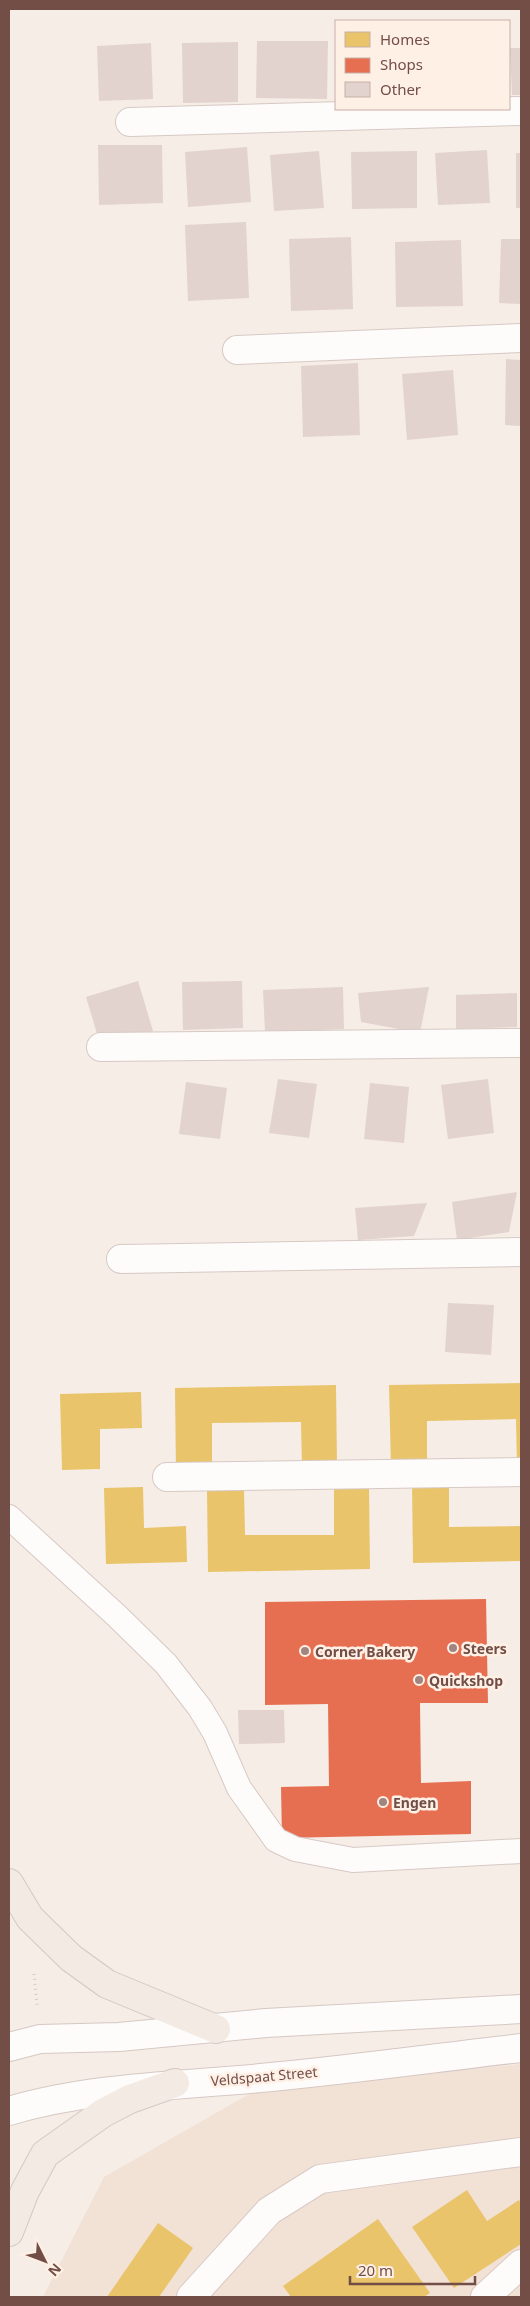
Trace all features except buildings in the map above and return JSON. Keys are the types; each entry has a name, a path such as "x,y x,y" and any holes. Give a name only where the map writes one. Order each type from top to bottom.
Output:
{"main road":[{"path":"9,1883 30,1918 71,1958 107,1984 216,2029"},
{"path":"9,2232 25,2191 46,2154 103,2113 130,2099 175,2084"}],"street":[{"path":"130,122 521,111"},
{"path":"237,350 521,338"},
{"path":"101,1047 521,1043"},
{"path":"121,1259 521,1252"},
{"path":"167,1477 521,1472"},
{"path":"9,2047 40,2039 119,2037 216,2029 266,2022 521,2009"},
{"name":"Veldspaat Street","path":"9,2110 39,2102 175,2084 260,2078 521,2048"},
{"path":"192,2297 269,2211 320,2179 521,2152"},
{"path":"485,2297 521,2264"}],"lane":[{"path":"9,1517 118,1616 166,1664 200,1708 215,1734 239,1788 276,1840 295,1849 353,1860 521,1851"}],"shaded area":[{"path":"521,2064 521,2297 43,2297 104,2177 251,2093"}],"place":[{"name":"Steers","path":"453,1648"},
{"name":"Corner Bakery","path":"305,1651"},
{"name":"Quickshop","path":"419,1680"},
{"name":"Engen","path":"383,1802"}]}
